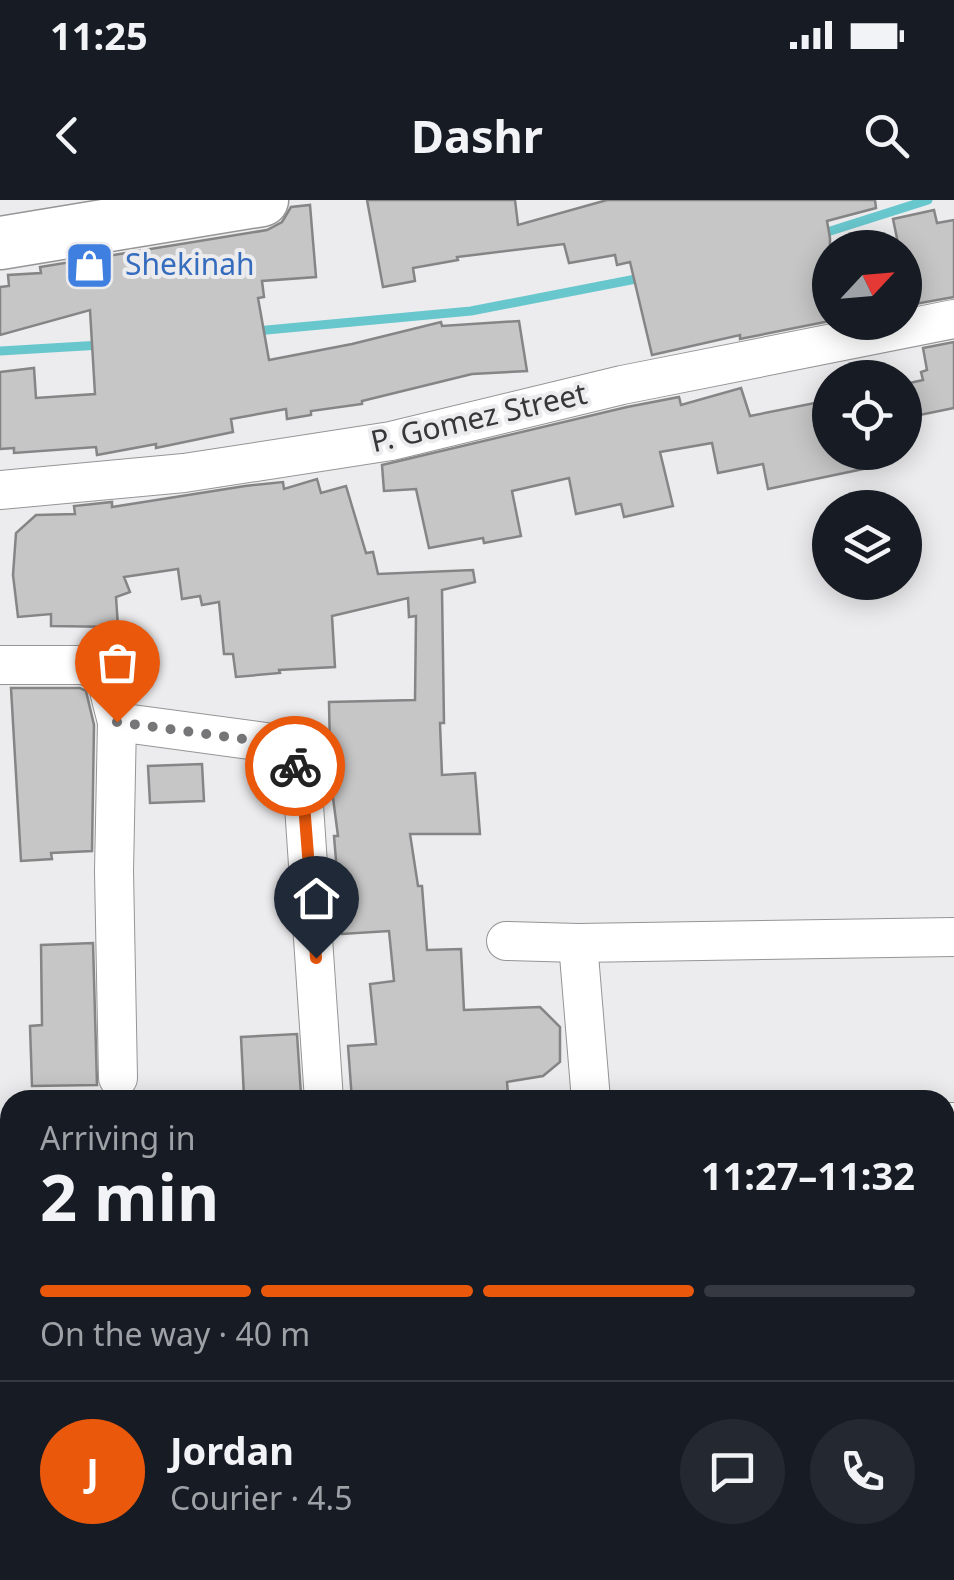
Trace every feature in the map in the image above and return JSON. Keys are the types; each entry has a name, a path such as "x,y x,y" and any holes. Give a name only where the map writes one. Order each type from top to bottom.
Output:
{"main road":[{"path":"0,243 262,200"}],"street":[{"name":"P. Gomez Street","path":"0,490 184,473 391,441 622,386 954,319"},
{"path":"0,665 85,665 105,676 117,722 114,871 118,1078"},
{"path":"117,722 273,743 292,758 303,791 323,1090"},
{"path":"506,941 954,937"},
{"path":"578,943 590,1090"}],"building":[{"path":"367,200 515,200 518,225 607,200 875,200 876,208 827,221 829,230 812,230 812,325 740,339 740,335 652,355 630,262 617,265 615,255 569,263 564,244 457,257 458,260 413,268 415,281 383,287"},
{"path":"310,205 316,277 262,281 264,297 258,298 269,360 441,322 442,326 519,321 527,371 472,374 362,404 311,411 311,415 287,419 286,409 231,419 233,432 156,448 156,444 97,455 96,447 14,453 14,448 0,449 0,372 34,368 36,398 95,394 90,310 0,335 0,287 9,286 8,275 41,273 40,267 267,230 282,222 291,207"},
{"path":"934,210 937,223 954,220 954,297 922,303 922,230 895,230 893,219"},
{"path":"954,342 954,408 922,415 922,372 927,370 923,348"},
{"path":"741,388 750,416 812,404 812,470 858,470 768,489 763,464 718,473 712,443 660,452 673,506 624,517 621,504 576,514 569,478 512,491 521,536 429,548 416,489 384,491 382,465 627,407 679,397 681,405"},
{"path":"317,479 321,493 346,486 366,553 373,552 378,574 473,570 475,582 442,590 444,723 440,723 442,775 475,773 480,834 410,834 418,886 422,886 427,950 461,949 464,1010 540,1007 560,1027 560,1062 543,1076 507,1082 508,1090 351,1090 348,1046 376,1044 370,984 394,981 389,931 342,934 334,836 338,836 327,752 329,702 415,700 416,616 409,617 408,598 332,616 335,667 236,677 233,654 224,654 219,602 202,605 200,596 182,599 178,569 124,577 130,592 116,597 118,627 51,626 51,614 18,617 13,575 16,533 36,515 75,514 74,506 112,502 112,507 283,482 284,489"},
{"path":"11,688 86,691 94,725 92,851 51,853 52,859 21,861"},
{"path":"202,764 204,801 150,803 148,766"},
{"path":"93,943 97,1085 32,1086 30,1026 42,1025 41,945"},
{"path":"297,1034 301,1090 244,1090 241,1037"}],"waterway":[{"path":"834,230 928,200"},
{"path":"256,331 471,311 641,278"},
{"path":"0,351 101,345"}],"way so far":[{"path":"117,722 273,743 292,758 295,766"}],"place":[{"name":"Shekinah","path":"90,265"}],"route":[{"path":"295,766 303,791 316,958"}]}
